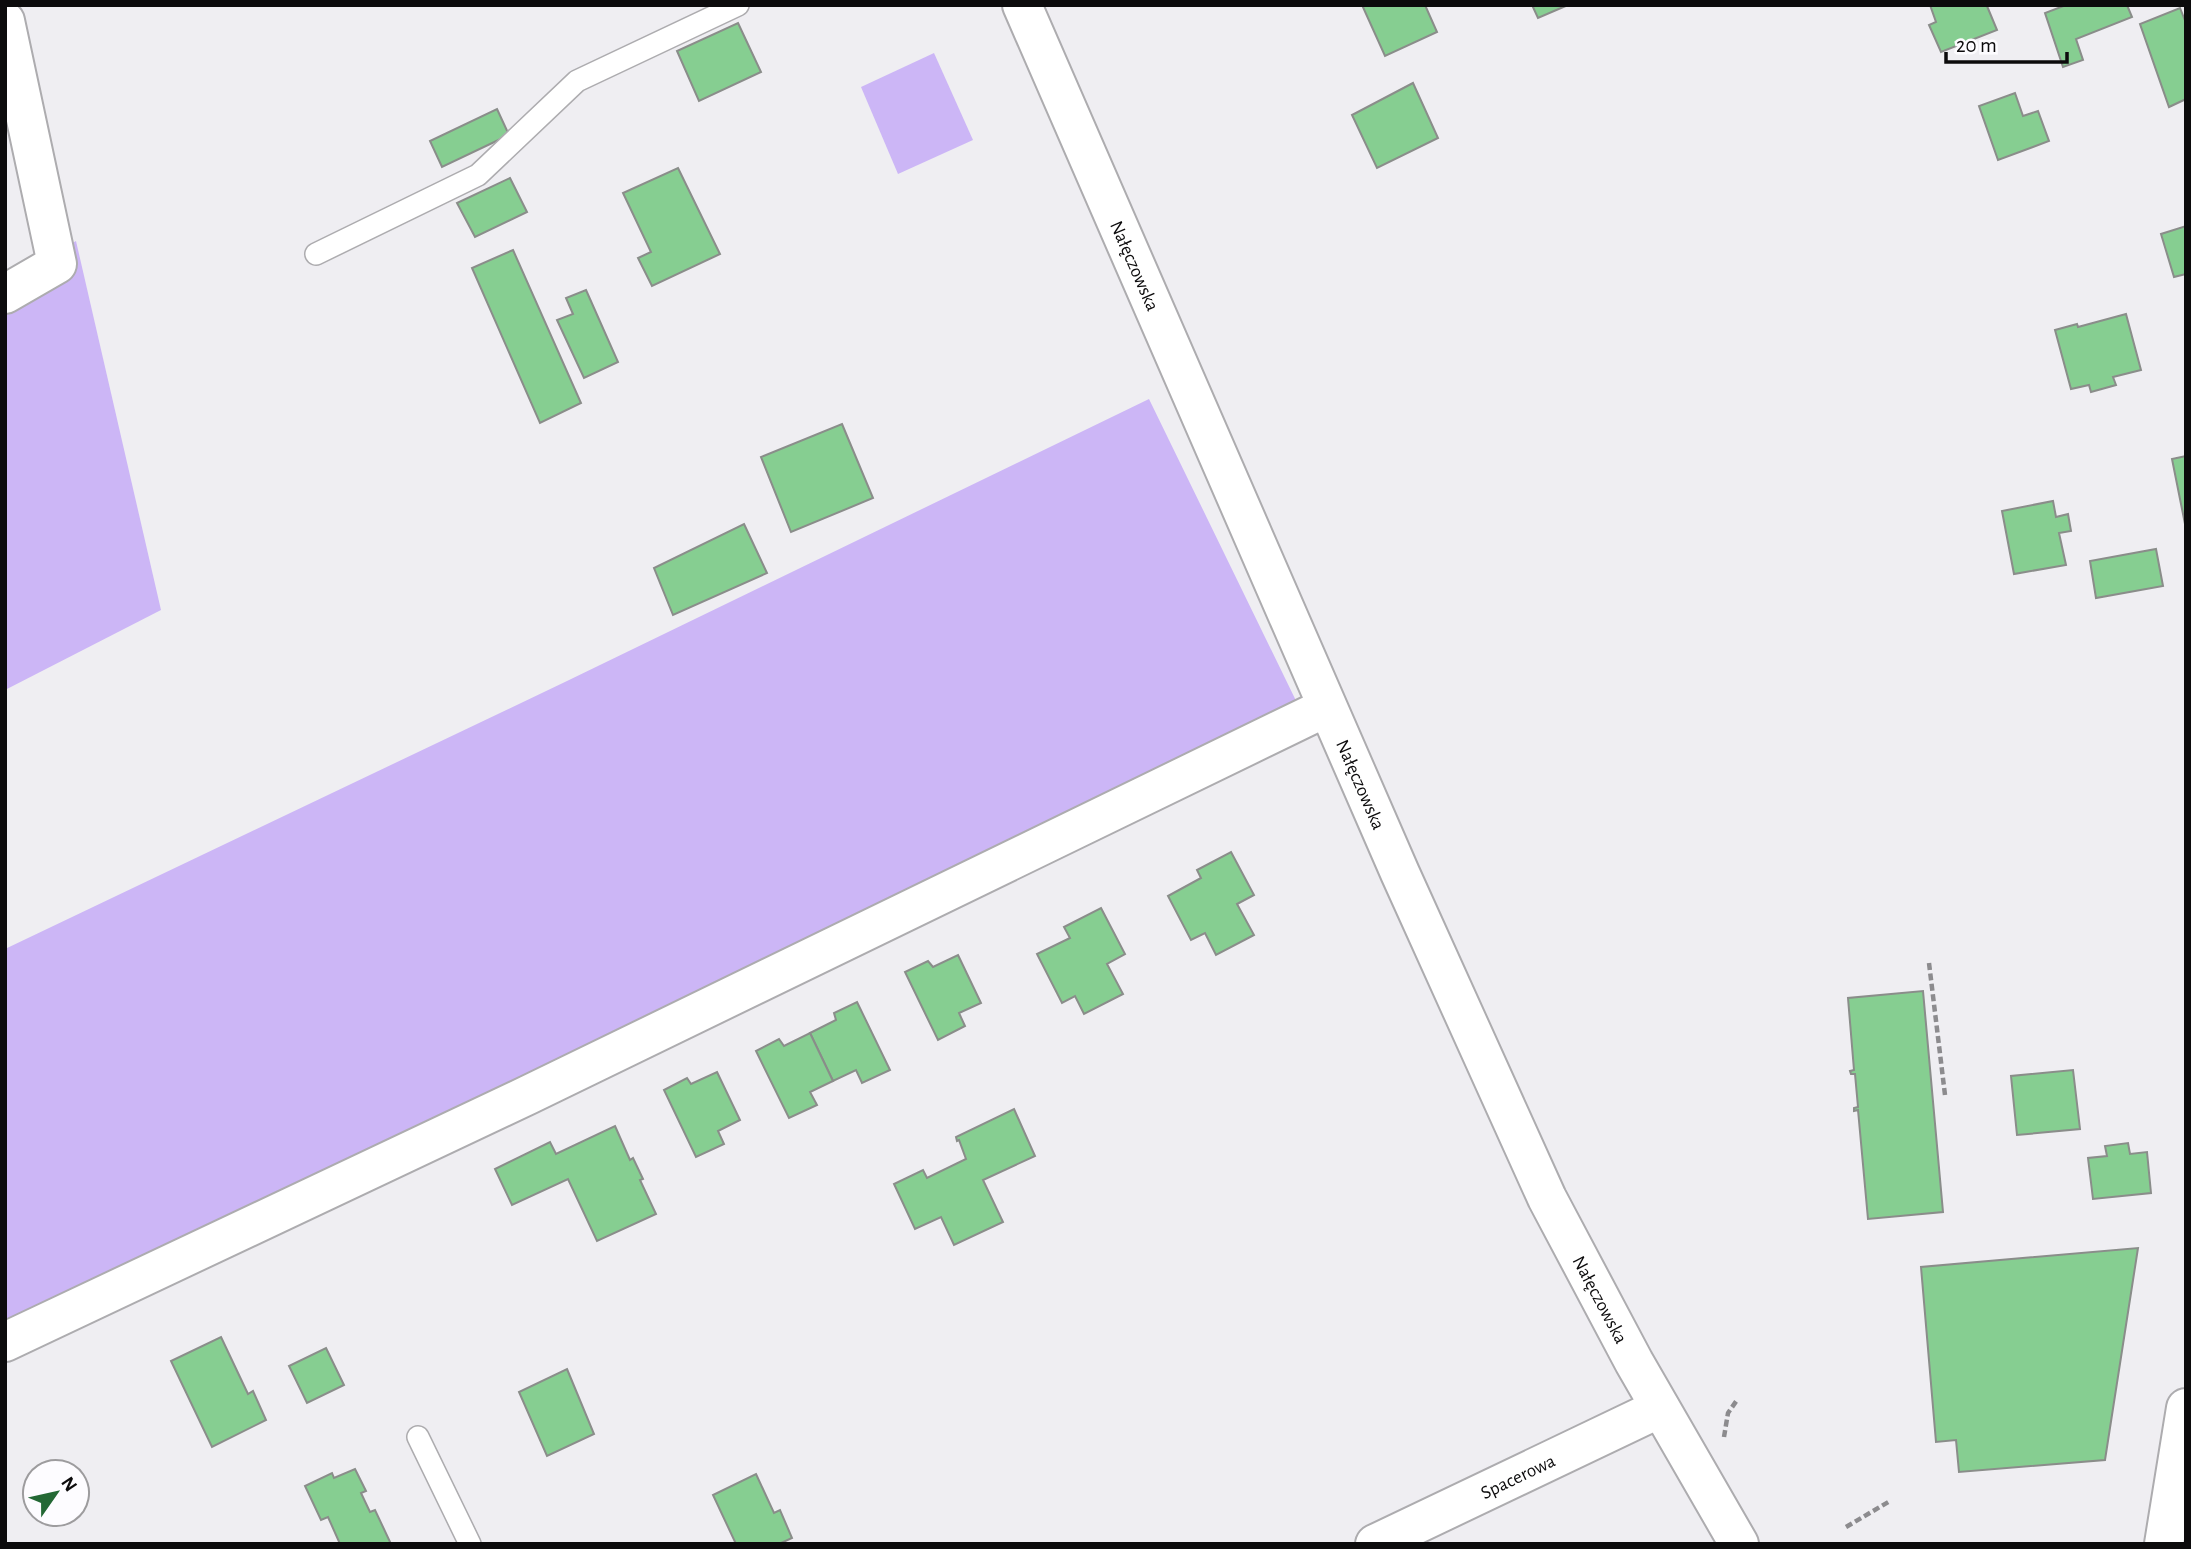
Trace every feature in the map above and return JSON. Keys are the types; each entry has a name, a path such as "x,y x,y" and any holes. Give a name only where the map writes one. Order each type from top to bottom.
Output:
{"street":[{"name":"Nałęczowska","path":"1022,5 1327,707 1546,1198 1660,1408 1739,1544"},
{"path":"5,21 57,264 5,294"},
{"path":"5,1342 540,1090 1327,707"},
{"name":"Spacerowa","path":"1375,1544 1660,1408"},
{"path":"2164,1544 2186,1408"}],"lane":[{"path":"316,254 478,175 577,81 738,5"},
{"path":"418,1437 470,1544"}],"path":[{"path":"1929,963 1945,1095"},
{"path":"1846,1527 1890,1501"}],"shaded area":[{"path":"934,53 973,140 898,174 861,87"},
{"path":"76,241 161,610 5,690 5,281"},
{"path":"1149,399 1301,711 5,1346 5,949"}],"building":[{"path":"1362,5 1425,5 1437,32 1385,56"},
{"path":"1532,5 1568,5 1538,18"},
{"path":"1930,5 1990,5 1987,6 1997,30 1941,52 1929,25 1936,22"},
{"path":"2066,5 2127,5 2132,17 2076,39 2083,60 2063,67 2045,13"},
{"path":"2180,8 2186,23 2186,99 2169,107 2140,24"},
{"path":"738,23 761,72 699,101 677,51"},
{"path":"1413,83 1438,138 1377,168 1352,115"},
{"path":"2015,93 2023,116 2038,111 2049,141 1998,160 1979,106"},
{"path":"497,109 509,135 442,167 430,141"},
{"path":"678,168 720,254 652,286 638,258 651,252 623,193"},
{"path":"510,178 527,212 475,237 457,203"},
{"path":"2186,226 2186,274 2174,277 2161,234"},
{"path":"513,250 581,403 540,423 472,268"},
{"path":"586,290 618,362 584,378 557,320 573,314 566,298"},
{"path":"2126,314 2141,370 2113,377 2116,385 2091,392 2089,385 2071,389 2055,330 2077,324 2078,327"},
{"path":"842,424 873,498 791,532 761,457"},
{"path":"2186,456 2186,529 2172,459"},
{"path":"2053,501 2056,517 2068,514 2071,531 2059,533 2066,565 2014,574 2002,511"},
{"path":"744,524 767,573 673,615 654,568"},
{"path":"2156,549 2163,586 2096,598 2090,561"},
{"path":"1231,852 1254,895 1237,904 1254,935 1216,955 1205,933 1191,940 1168,896 1201,878 1197,870"},
{"path":"1101,908 1125,954 1107,964 1123,994 1084,1014 1075,996 1062,1003 1037,954 1070,938 1064,927"},
{"path":"958,955 981,1003 959,1013 965,1026 938,1040 905,972 928,961 933,967"},
{"path":"1923,991 1943,1212 1868,1219 1858,1110 1854,1111 1854,1108 1858,1107 1855,1074 1850,1071 1854,1070 1848,998"},
{"path":"857,1002 890,1070 862,1083 856,1070 833,1081 810,1033 836,1020 834,1013"},
{"path":"810,1033 833,1081 810,1092 817,1105 789,1118 756,1051 779,1039 784,1046"},
{"path":"2073,1070 2080,1129 2017,1135 2011,1076"},
{"path":"717,1072 740,1120 718,1131 724,1144 696,1157 664,1090 687,1078 691,1084"},
{"path":"1014,1109 1035,1156 983,1180 1003,1222 954,1245 941,1217 915,1229 894,1184 923,1170 927,1178 966,1159 956,1137"},
{"path":"615,1126 630,1160 633,1158 643,1179 640,1180 656,1214 597,1241 568,1179 512,1205 495,1169 550,1142 556,1154"},
{"path":"2128,1143 2130,1154 2147,1152 2151,1193 2093,1199 2088,1158 2107,1156 2105,1146"},
{"path":"2138,1248 2105,1460 1959,1472 1956,1440 1936,1442 1921,1267"},
{"path":"221,1337 248,1394 253,1391 266,1420 212,1447 171,1361"},
{"path":"326,1348 344,1385 307,1403 289,1366"},
{"path":"567,1369 594,1434 547,1456 519,1392"},
{"path":"355,1469 366,1491 361,1493 370,1512 375,1510 391,1544 340,1544 328,1517 321,1520 305,1486 332,1473 334,1478"},
{"path":"756,1474 774,1513 780,1510 792,1538 779,1544 736,1544 713,1495"}]}
